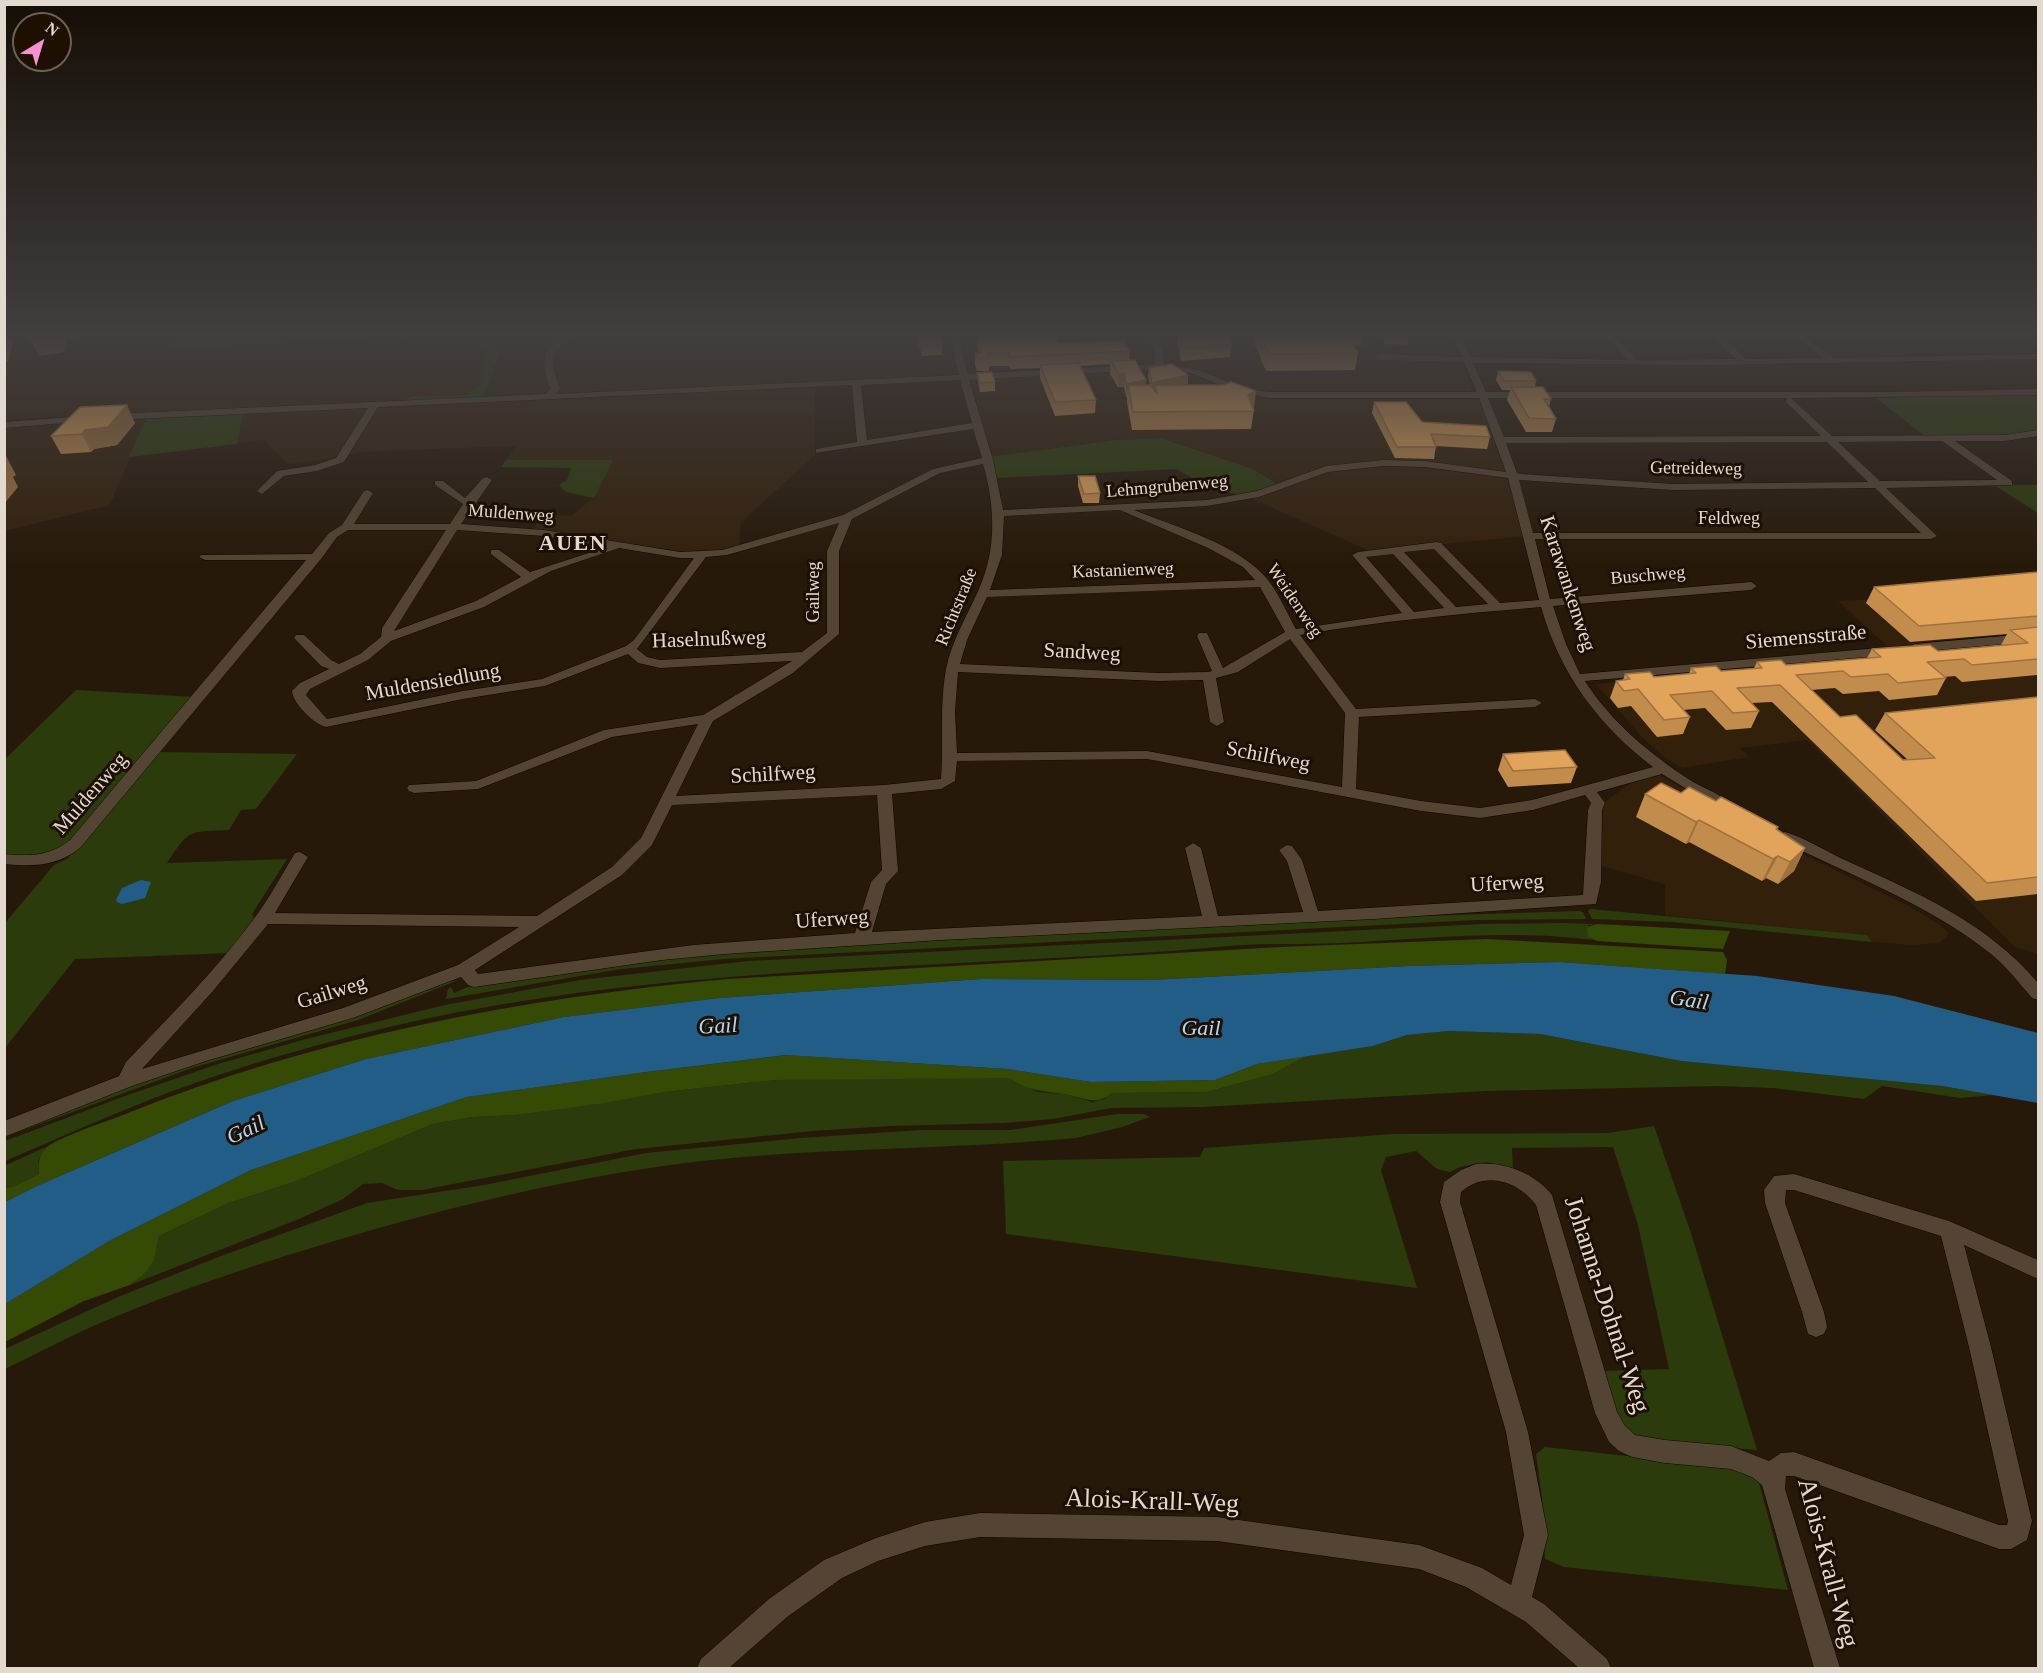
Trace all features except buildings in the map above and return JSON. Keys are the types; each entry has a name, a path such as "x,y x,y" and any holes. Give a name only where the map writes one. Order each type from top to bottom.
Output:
{"street":[{"path":"4,425 262,411"},
{"path":"262,491 281,473 317,468 340,460 371,411"},
{"path":"859,411 862,444"},
{"name":"Richtstraße","path":"950,757 946,713 953,668 961,639 984,594 995,557 1000,513 997,489 973,411"},
{"name":"Karawankenweg","path":"1488,411 1512,476 1547,604 1559,640 1576,678 1610,722 1662,769 1742,815"},
{"path":"1801,411 1880,486"},
{"path":"820,452 977,425"},
{"path":"1500,440 1945,439 2017,438 2038,433"},
{"name":"Getreideweg","path":"1512,476 1673,487 2008,483 1945,439"},
{"path":"847,517 937,471 988,460"},
{"name":"Lehmgrubenweg","path":"1000,513 1208,503 1259,494 1326,470 1383,463 1425,464 1512,476"},
{"name":"Muldensiedlung","path":"387,638 388,628 487,480"},
{"path":"439,483 463,501 471,501"},
{"name":"Feldweg","path":"1528,536 1931,536 1880,486"},
{"name":"Muldenweg","path":"4,859 41,862 68,851 75,844 317,557 333,535 346,526 368,493"},
{"name":"Weidenweg","path":"1119,508 1212,546 1247,565 1263,583 1292,633 1352,713"},
{"name":"Muldenweg","path":"346,526 454,527 543,533 680,555 702,555 723,553 847,517"},
{"name":"Gailweg","path":"414,788 478,785 609,733 707,719 763,686 807,656 833,634 833,551 847,517"},
{"name":"Muldensiedlung","path":"617,544 611,549 530,577 480,604 387,638 364,657 305,686 299,691 299,696 322,722 326,723 463,695 545,682 630,649"},
{"path":"1410,615 1358,555 1437,545 1497,607"},
{"path":"1396,550 1454,611"},
{"path":"495,552 530,577"},
{"name":"Haselnußweg","path":"702,555 638,643 630,649 641,661 660,664 807,656"},
{"path":"205,557 317,557"},
{"name":"Kastanienweg","path":"984,594 1263,583"},
{"name":"Buschweg","path":"1547,604 1751,586"},
{"name":"Sandweg","path":"953,668 1158,677 1214,675 1233,669 1275,640 1292,633 1410,615 1547,604"},
{"path":"1203,636 1214,675 1217,722"},
{"name":"Siemensstraße","path":"1576,678 2038,637"},
{"name":"Muldensiedlung","path":"300,638 326,663 338,669"},
{"path":"1350,793 1352,713 1535,703"},
{"name":"Gailweg","path":"4,1129 126,1081 204,1055 347,1014 464,969 617,871 647,841 707,719"},
{"name":"Schilfweg","path":"665,801 941,785 948,781 950,757 1147,755 1421,806 1480,813 1533,805 1662,769"},
{"path":"863,939 864,927 879,882 890,871 884,790"},
{"name":"Uferweg","path":"464,969 474,981 567,966 722,948 1590,900 1593,882 1595,810 1598,802 1589,790"},
{"path":"1770,830 1834,863 1927,903 1998,951 2038,994"},
{"path":"1193,848 1211,921"},
{"path":"1287,850 1294,860 1312,916"},
{"path":"126,1081 132,1067 213,981 263,918 300,857"},
{"path":"263,918 540,922"},
{"name":"Johanna-Dohnal-Weg","path":"1518,1602 1536,1535 1517,1431 1450,1202 1450,1188 1462,1179 1479,1172 1499,1173 1538,1191 1545,1201 1606,1413 1613,1430 1628,1444 1660,1451 1731,1458 1763,1468 1774,1476"},
{"path":"1816,1327 1813,1312 1775,1203 1774,1190 1781,1182 1794,1182 1950,1232 1992,1247 2038,1269"},
{"path":"1774,1476 1781,1465 1794,1464 1999,1537 2010,1537 2018,1531 2020,1521 1950,1232"},
{"name":"Alois-Krall-Weg","path":"1774,1476 1773,1489 1827,1668"},
{"name":"Alois-Krall-Weg","path":"710,1668 778,1608 833,1569 876,1550 925,1534 980,1525 1217,1529 1419,1557 1473,1577 1535,1612 1598,1668"}],"shaded area":[{"path":"4,411 815,411 815,455 741,522 739,545 720,550 681,551 531,531 545,514 571,516 593,498 612,461 506,460 516,446 360,452 329,459 288,464 264,440 130,457 110,505 5,531"},
{"path":"970,411 1484,411 1527,536 1370,551 1243,495 1277,483 1253,469 1161,438 1116,440 988,457"},
{"path":"2038,579 2038,954 2015,947 1807,740 1740,748 1749,757 1682,768 1664,757 1642,737 1596,684 1898,656 1838,601 1898,598"},
{"path":"1657,774 1806,856 1909,906 1940,925 1949,934 1939,943 1913,945 1872,942 1867,935 1665,915 1665,884 1599,865 1602,804 1636,779"}],"green space":[{"path":"1893,411 2038,411 2038,431 2029,431 2014,436 1925,436"},
{"path":"243,414 237,444 129,457 146,419"},
{"path":"1161,438 1253,469 1278,484 1243,495 1216,491 1176,469 996,478 988,457 1116,440"},
{"path":"506,460 613,460 594,498 566,492 559,485 567,480 571,468 501,467"},
{"path":"1994,485 2038,485 2038,513"},
{"path":"76,690 195,697 75,839 51,856 5,857 5,759"},
{"path":"158,752 297,754 256,809 241,810 229,830 192,834 181,843 167,863 287,859 252,914 255,921 230,953 75,959 5,1048 5,923 54,865 67,859"},
{"path":"1590,909 1867,935 1872,942 1673,922 1592,919 1588,911"},
{"path":"1583,912 1586,919 1477,920 724,959 621,969 446,999 448,989 451,987 454,993 468,987 669,957 1361,918"},
{"path":"1483,924 1597,924 1588,925 1590,938 1593,940 1498,935 1252,945 713,978 543,998 423,1019 277,1057 170,1092 5,1161 5,1141 218,1064 306,1039 445,1005 580,980 748,961"},
{"path":"1597,924 1730,931 1723,949 1597,941 1588,937 1587,927"},
{"path":"1487,939 1723,952 1727,960 1725,974 1559,962 1408,966 1152,980 981,979 719,998 564,1017 366,1059 233,1101 5,1202 5,1188 39,1174 39,1161 45,1149 58,1140 81,1130 270,1064 420,1025 496,1010 573,997 728,979 1280,947"},
{"path":"450,981 456,981 358,1020 192,1068 5,1137 114,1089"},
{"path":"1449,1031 1540,1034 1681,1061 1942,1086 1993,1095 1960,1098 1882,1086 1864,1099 1773,1088 1719,1086 1485,1091 1202,1107 1111,1108 1053,1119 813,1131 636,1149 422,1190 398,1190 382,1183 363,1184 343,1199 299,1219 130,1285 150,1264 159,1236 229,1203 294,1182 433,1124 472,1117 517,1115 664,1092 776,1080 875,1076 1009,1078 1038,1092 1064,1094 1092,1102 1104,1099 1112,1093 1207,1092 1273,1074 1306,1056 1373,1046 1407,1035"},
{"path":"787,1055 1007,1069 1091,1082 1215,1080 1257,1064 1306,1056 1273,1074 1207,1092 1112,1093 1094,1100 1035,1090 1009,1078 776,1080 664,1092 604,1103 517,1115 472,1117 433,1124 294,1182 229,1203 159,1236 154,1260 145,1273 130,1285 84,1301 5,1342 5,1304 111,1240 251,1170 467,1097"},
{"path":"1117,1114 1144,1114 1150,1117 1122,1127 1076,1138 741,1157 648,1168 516,1193 311,1248 219,1278 100,1323 5,1369 5,1349 118,1297 221,1256 367,1203 484,1185 646,1153 801,1138 920,1130 1011,1130"},
{"path":"1654,1126 1691,1233 1757,1450 1637,1439 1625,1435 1601,1371 1669,1369 1638,1225 1613,1147 1512,1148 1513,1169 1486,1162 1460,1167 1450,1172 1437,1169 1416,1151 1386,1157 1381,1170 1417,1288 1006,1234 1003,1161 1200,1157 1204,1148 1393,1134 1608,1133"},
{"path":"46,1147 38,1160 39,1174 5,1188 4,1166"},
{"path":"1545,1447 1738,1468 1758,1479 1788,1590 1564,1567 1545,1559 1542,1498 1536,1454"}],"water":[{"path":"141,880 151,882 145,898 122,904 117,902 122,888"},
{"name":"Gail","path":"1559,962 1757,976 1894,996 2038,1033 2038,1103 1942,1086 1681,1061 1540,1034 1449,1031 1407,1035 1373,1046 1257,1064 1215,1080 1091,1082 1007,1069 786,1055 467,1097 251,1170 111,1240 5,1304 5,1202 233,1101 366,1059 564,1017 719,998 981,979 1152,980 1408,966"}],"district":[{"name":"AUEN","path":"573,544"}]}
